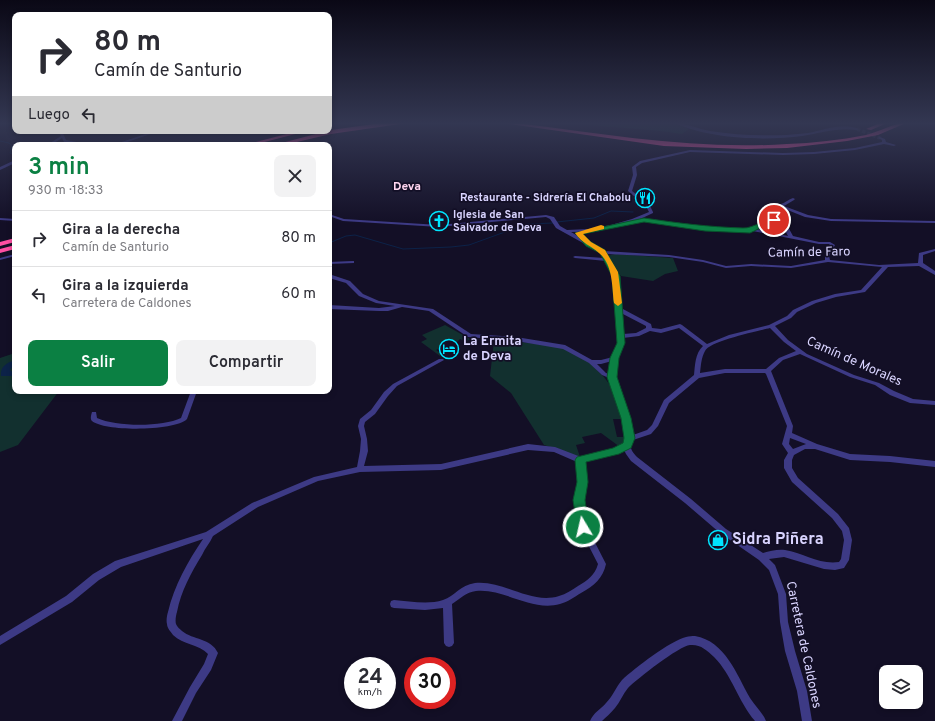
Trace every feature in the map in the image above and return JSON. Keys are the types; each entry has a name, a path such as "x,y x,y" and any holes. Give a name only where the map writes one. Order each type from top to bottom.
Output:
{"highway":[{"path":"0,244 12,241"},
{"path":"0,251 12,248"}],"street":[{"path":"652,220 655,212 651,205 630,191 635,175 634,167 640,162 664,157"},
{"path":"0,169 12,163"},
{"path":"781,206 793,199"},
{"path":"568,231 580,231 632,221 652,211 648,204"},
{"path":"790,236 785,226 773,220 767,208 771,206 781,206 807,216 821,219 935,222"},
{"path":"332,216 343,220 439,226 543,216 552,218 556,225 600,250"},
{"path":"0,219 12,220"},
{"path":"613,225 652,220 705,229 754,230 790,236 813,242 831,243 832,246 827,256 828,261"},
{"path":"754,230 773,220"},
{"path":"580,231 579,235 589,244"},
{"name":"Camín de Faro","path":"600,250 670,256 703,261 726,267 751,265 791,267 828,261 886,266 920,264"},
{"name":"Carretera de Caldones","path":"600,250 616,276 620,349 615,358 612,377 626,418 628,452 634,459 688,501 723,531 762,557 772,568 782,594 789,644 802,691 807,721"},
{"path":"935,250 921,254 920,264 935,273"},
{"path":"0,259 12,256"},
{"path":"575,257 607,260"},
{"path":"332,263 352,262"},
{"path":"697,376 702,350 706,346 731,336 771,326 789,317 795,311 814,302 835,296 863,291 886,266"},
{"path":"332,277 352,284 358,292 367,298 378,302 431,310 453,326 474,337 508,338 556,344 572,350 591,362 604,374 612,377"},
{"path":"332,307 382,310 396,308 402,305"},
{"path":"618,309 649,325 648,329"},
{"path":"620,336 637,336 648,329 661,331 680,326 706,346"},
{"name":"Camín de Morales","path":"771,326 800,352 852,376 877,384 892,393 912,401 935,403"},
{"path":"0,641 62,604 96,577 118,564 209,534 255,505 317,479 360,469 441,467 528,447 555,450 581,460 616,451 628,442 649,432 655,426 666,402 697,376 725,371 767,371 781,359 800,352"},
{"path":"591,362 615,358"},
{"path":"360,469 364,451 364,439 361,426 362,421 373,412 386,394 395,385 440,360"},
{"path":"767,371 790,426 784,444 792,453"},
{"path":"94,414 94,419 98,422 123,426 174,424 184,419 193,394"},
{"path":"788,434 815,446 850,457 890,459 935,464"},
{"path":"762,557 784,553 824,565 835,566 841,565 845,560 848,540 846,530 835,516 794,480 788,468 788,460 792,453 804,447 815,446"},
{"path":"394,604 427,606 448,602 459,593 467,589 480,587 546,602 556,601 594,580 598,575 602,564 583,527 579,500 582,482 581,460"},
{"path":"177,721 193,690 208,667 213,653 208,647 179,636 171,624 174,606 200,549 208,539 209,534"},
{"path":"448,602 449,643"},
{"path":"595,721 601,713 610,707 626,683 677,645 686,641 695,640 709,646 720,657 736,680 745,700 761,721"}],"green space":[{"path":"615,254 673,258 678,271 665,274 653,281 621,276 607,256"},
{"path":"445,325 470,339 466,342 460,339 457,342 453,340 436,350 442,354 440,356 421,342 427,339 422,335"},
{"path":"496,339 562,347 590,363 604,377 612,388 624,419 613,419 617,437 627,437 620,447 601,433 582,437 585,443 576,445 580,457 544,445 511,393 490,376 494,341"},
{"path":"12,354 12,394 57,394 18,445 0,452 0,358"}],"water":[{"path":"12,362 12,367 10,370 12,372 12,376 1,376 3,367"}],"waterway":[{"path":"557,222 594,218 611,211 633,212"},
{"path":"332,242 346,236 355,235 403,249 451,247 469,245 527,224 553,223"}],"slow traffic":[{"path":"601,228 580,231 578,233 589,244 603,252 616,276 618,303"}],"place":[{"name":"Restaurante - Sidrería El Chabolu","path":"645,198"},
{"name":"Iglesia de San Salvador de Deva","path":"439,221"},
{"name":"La Ermita de Deva","path":"449,349"},
{"name":"Sidra Piñera","path":"718,540"}],"district":[{"name":"Deva","path":"407,187"}],"route":[{"path":"583,527 579,500 582,482 581,460 616,451 627,445 630,438 626,418 613,384 612,377 612,369 621,343 616,276 603,252 589,244 578,233 580,231 613,225 626,225 644,220 705,229 715,228 750,231 774,220"}]}
